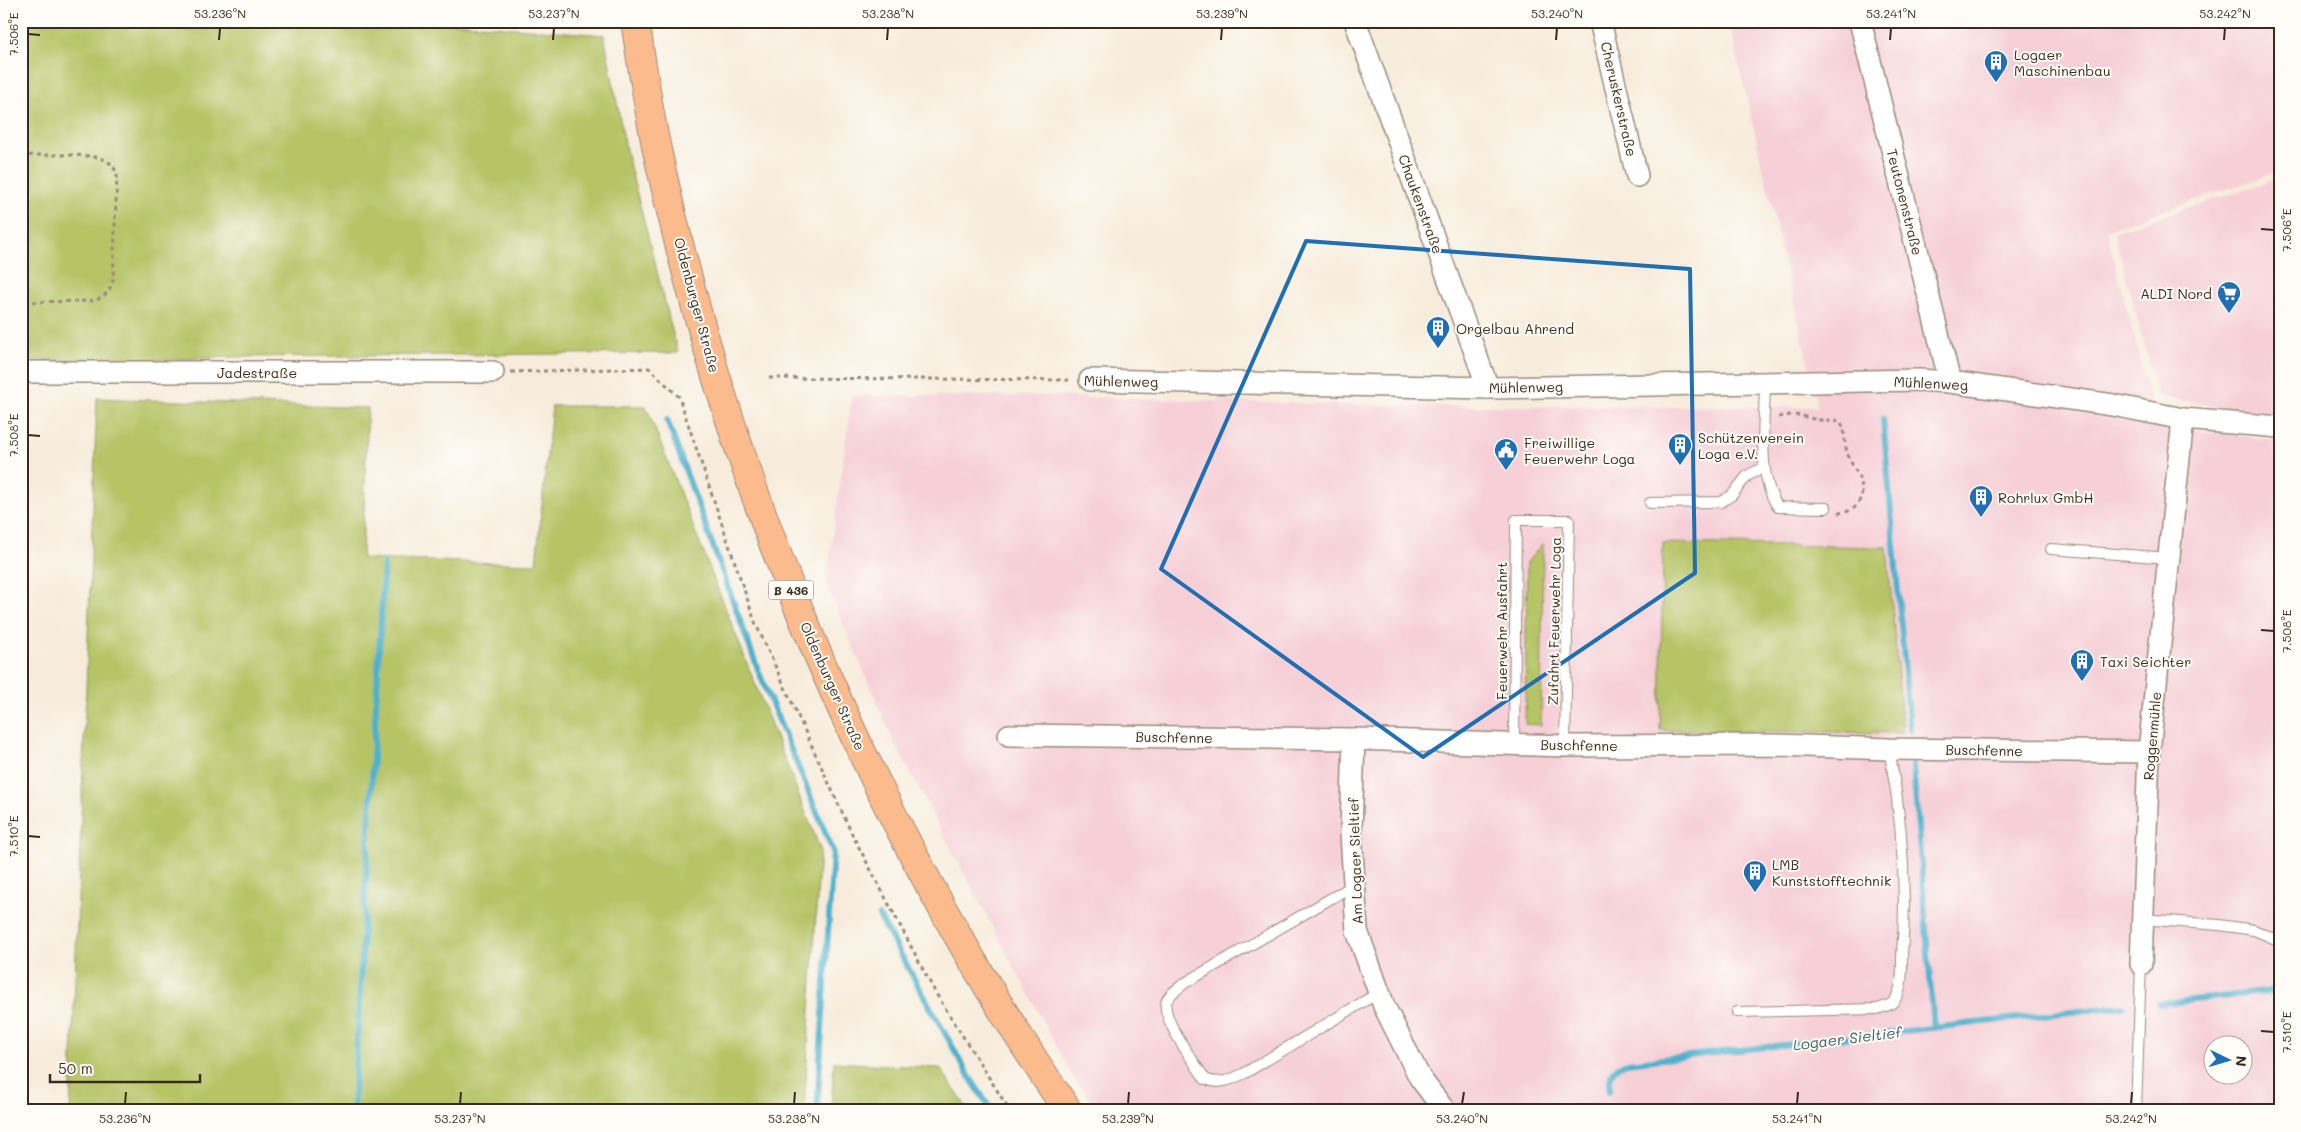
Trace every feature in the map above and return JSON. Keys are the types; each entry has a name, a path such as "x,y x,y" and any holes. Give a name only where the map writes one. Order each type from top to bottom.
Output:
{"main road":[{"name":"Oldenburger Straße","path":"635,21 656,149 701,325 750,482 797,605 852,732 934,896 1024,1047 1068,1111"}],"street":[{"name":"Chaukenstraße","path":"1355,21 1488,388"},
{"name":"Cheruskerstraße","path":"1600,21 1637,176"},
{"name":"Teutonenstraße","path":"1860,21 1950,382"},
{"name":"Jadestraße","path":"21,372 493,372"},
{"name":"Mühlenweg","path":"1090,380 1488,388 1919,380 1950,382 2113,405 2183,419 2280,427"},
{"name":"Roggenmühle","path":"2141,964 2149,752 2183,419"},
{"name":"Buschfenne","path":"1009,735 1514,742 1565,746 1778,745 1889,749 2149,752"},
{"name":"Am Logaer Sieltief","path":"1354,739 1351,834 1357,931 1378,993 1420,1078 1445,1111"}],"lane":[{"path":"1765,382 1764,467 1778,507 1826,508"},
{"path":"1650,504 1721,502 1732,495 1747,476 1764,467"},
{"name":"Feuerwehr Ausfahrt","path":"1514,742 1516,520"},
{"name":"Zufahrt Feuerwehr Loga","path":"1516,520 1569,520 1565,746"},
{"path":"2051,549 2169,558"},
{"path":"1737,1012 1877,1009 1893,1003 1898,995 1901,978 1904,926 1901,834 1889,749"},
{"path":"1354,885 1185,983 1172,993 1166,1002 1167,1017 1205,1079 1214,1083 1229,1081 1245,1073 1378,993"},
{"path":"2142,920 2219,925 2254,930 2280,941"},
{"path":"2136,1111 2141,964"}],"path":[{"path":"21,155 93,156 105,160 114,167 117,175 113,280 110,290 95,301 21,302"},
{"path":"493,372 649,368 679,397 755,622 837,800 935,992 1010,1111"},
{"name":"Mühlenweg","path":"769,378 1090,380"},
{"path":"1765,420 1800,414 1817,419 1835,419 1841,422 1845,432 1848,454 1859,476 1862,487 1861,498 1857,506 1848,512 1839,513 1826,508"}],"highlighted area":[{"path":"1306,241 1690,269 1695,573 1423,757 1161,569"}],"shaded area":[{"path":"1729,21 2280,21 2280,171 2106,230 2157,425 2280,441 2280,1111 1099,1111 1074,1079 895,744 826,584 852,396 1042,396 1403,406 1818,407"},
{"path":"2280,178 2280,412 2252,413 2158,396 2114,232"}],"green space":[{"path":"21,21 429,21 604,35 627,155 678,353 236,357 137,361 21,360"},
{"path":"97,398 368,408 362,559 536,564 552,406 646,406 820,849 804,1111 70,1111"},
{"path":"1543,543 1541,725 1525,724 1527,562"},
{"path":"1663,543 1887,547 1903,733 1660,730"},
{"path":"834,1062 940,1068 969,1111 831,1111"}],"waterway":[{"path":"1883,419 1910,730"},
{"path":"667,420 760,675 833,851 817,1111"},
{"path":"353,1111 384,564"},
{"path":"1913,765 1934,1028"},
{"path":"879,916 969,1076 992,1111"},
{"name":"Logaer Sieltief","path":"2159,1004 2280,990"},
{"name":"Logaer Sieltief","path":"1609,1091 1612,1072 1617,1067 1627,1063 2123,1006"}],"place":[{"name":"Logaer Maschinenbau","path":"1996,83"},
{"name":"ALDI Nord","path":"2229,314"},
{"name":"Orgelbau Ahrend","path":"1438,349"},
{"name":"Schützenverein Loga e.V.","path":"1680,466"},
{"name":"Freiwillige Feuerwehr Loga","path":"1506,471"},
{"name":"Rohrlux GmbH","path":"1981,518"},
{"name":"Taxi Seichter","path":"2082,682"},
{"name":"LMB Kunststofftechnik","path":"1755,893"}]}
